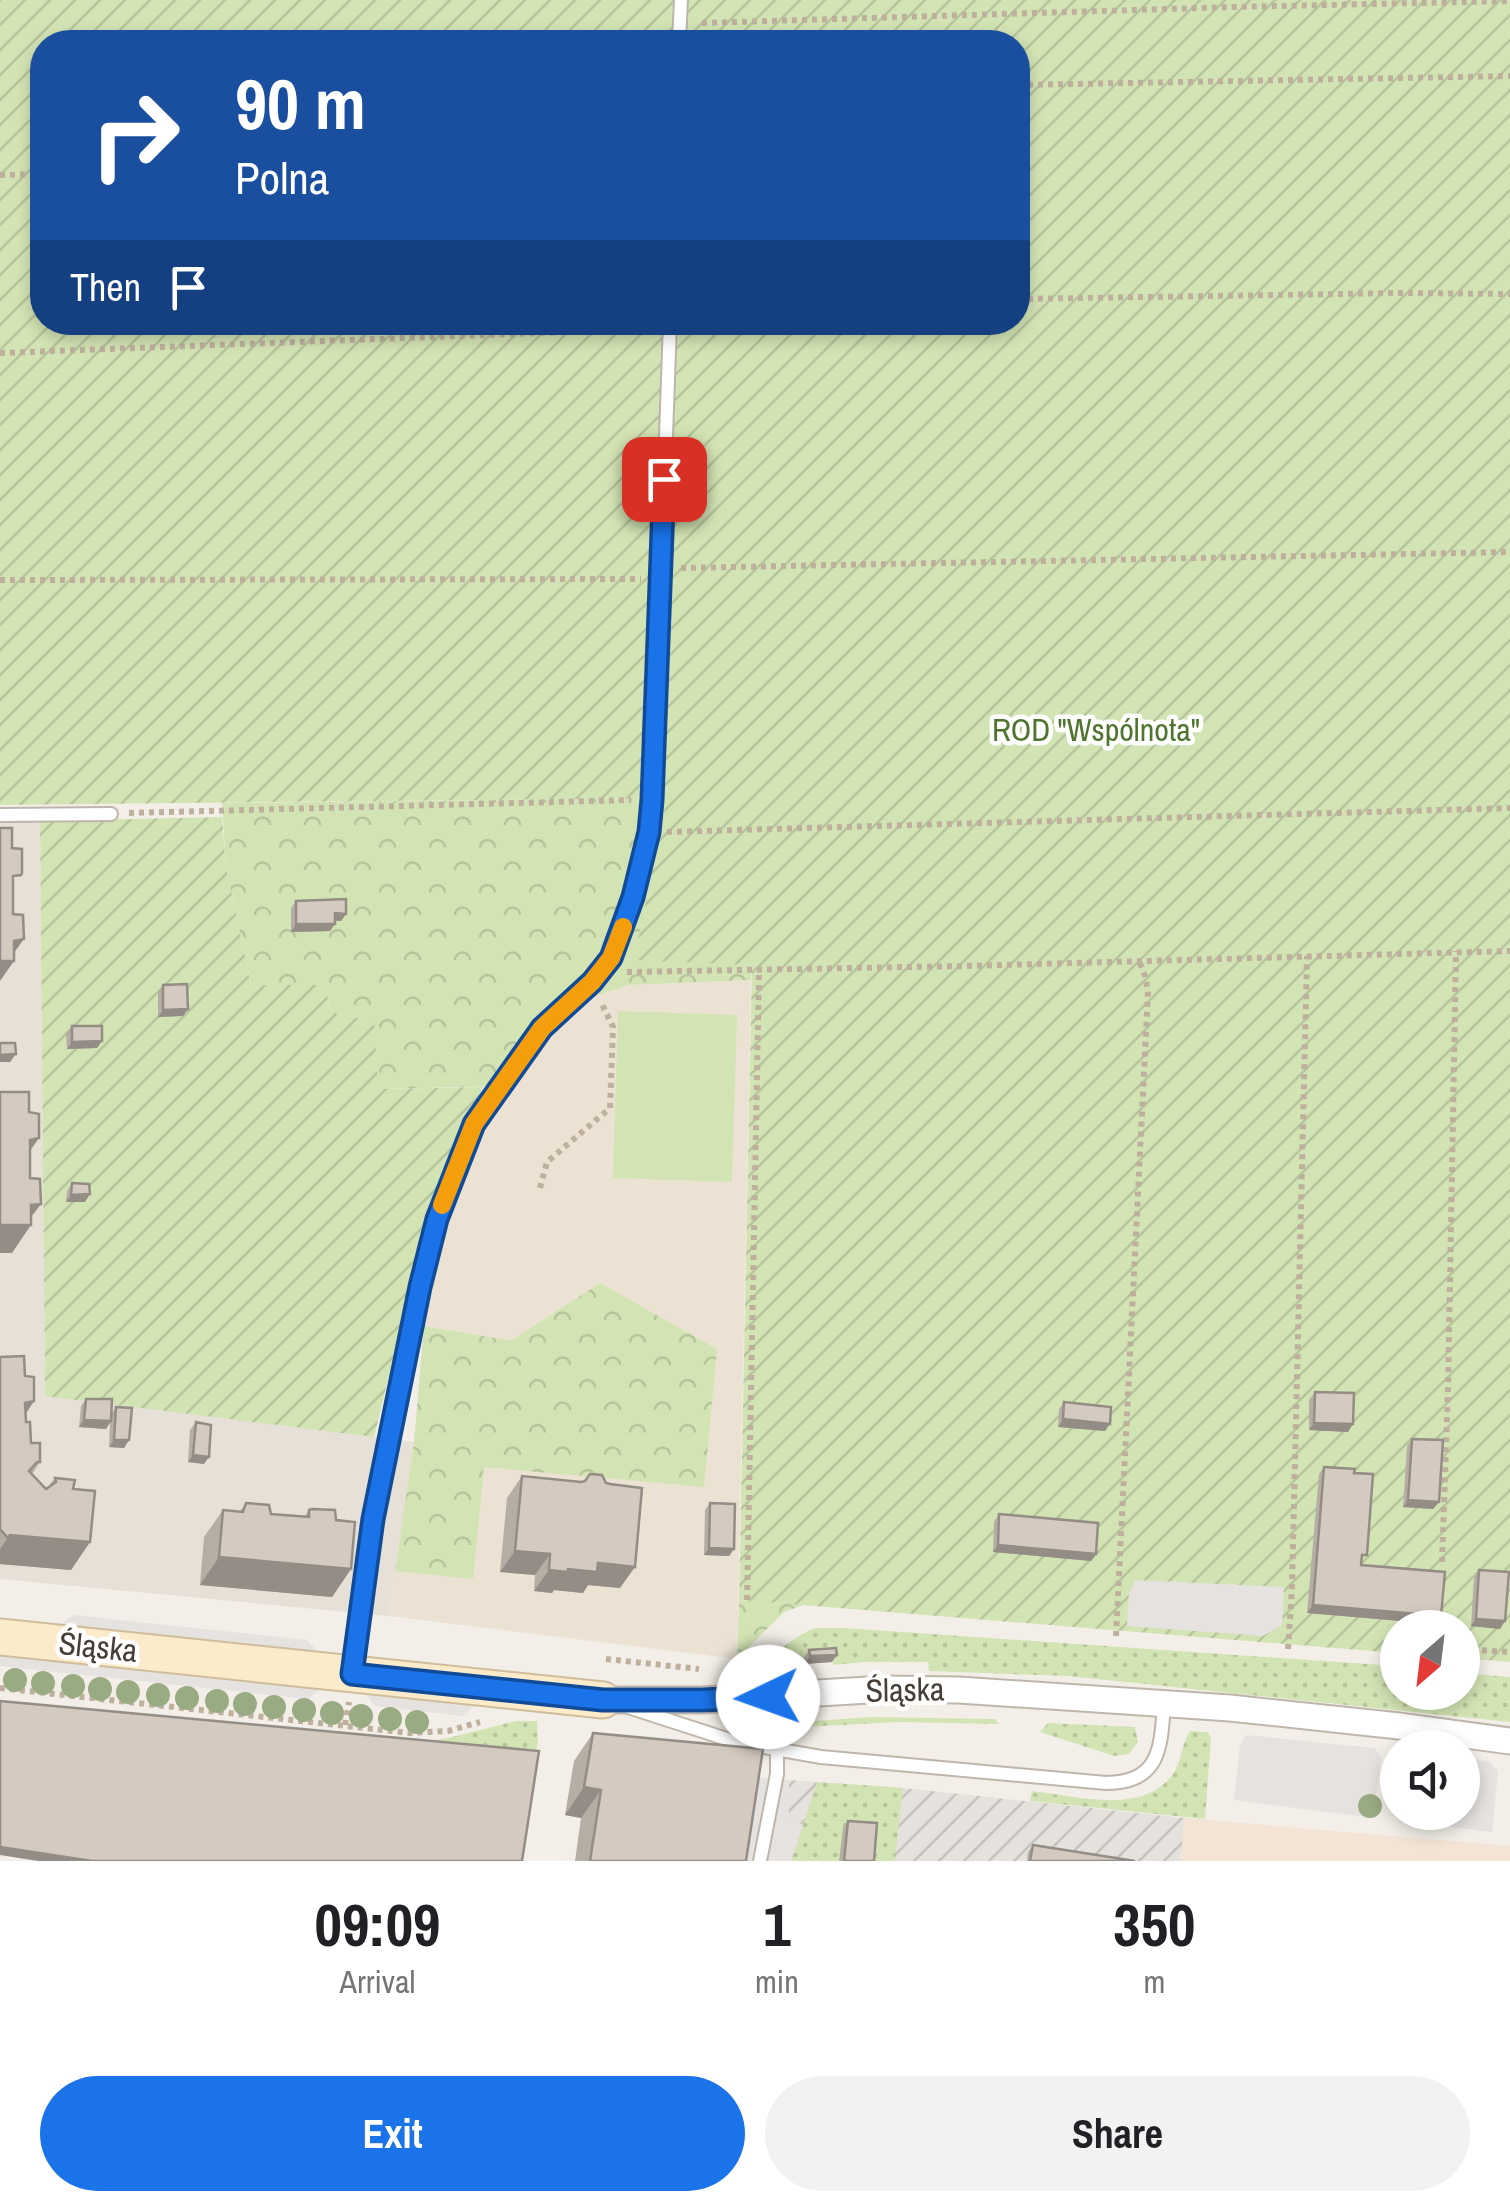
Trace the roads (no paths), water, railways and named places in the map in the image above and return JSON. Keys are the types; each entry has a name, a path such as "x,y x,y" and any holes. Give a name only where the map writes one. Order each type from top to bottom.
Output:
{"street":[{"name":"Śląska","path":"0,1637 603,1700 702,1700 884,1689 959,1690 1164,1702 1510,1741"}],"lane":[{"path":"680,30 681,0"},
{"path":"352,1674 373,1519 437,1219 474,1124 542,1028 596,978 611,958 633,897 649,832 670,335"},
{"path":"0,815 111,814"},
{"path":"603,1700 736,1742 776,1750 1118,1783 1142,1774 1157,1757 1164,1702"},
{"path":"760,1861 777,1774 776,1750"}],"park label":[{"name":"ROD \"Wspólnota\"","path":"1096,730"}]}
